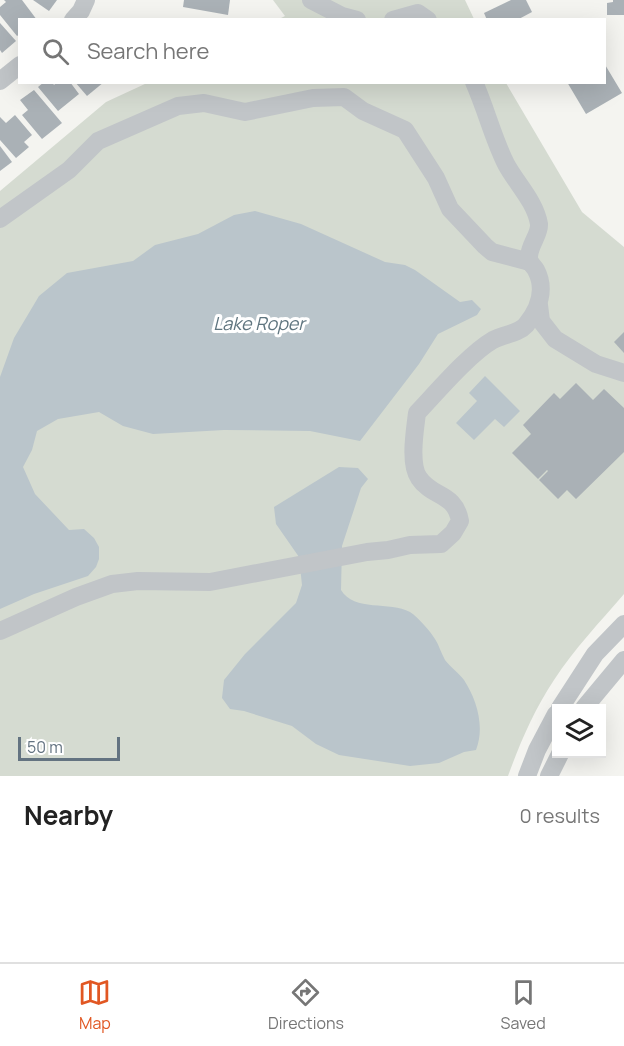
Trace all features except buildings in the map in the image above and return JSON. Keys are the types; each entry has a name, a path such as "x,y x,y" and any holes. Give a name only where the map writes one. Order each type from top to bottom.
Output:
{"street":[{"path":"75,18 86,0"},
{"path":"311,0 350,18"},
{"path":"400,18 418,13 425,18"},
{"path":"0,81 18,67"},
{"path":"475,84 505,163 538,218 539,228 532,244 530,262"},
{"path":"0,219 69,170 98,141 178,106 204,103 244,112 313,98 344,97 363,111 405,130 436,178 450,209 485,246 492,252 530,262 536,268 542,291 539,306 541,321 555,339"},
{"path":"0,631 76,597 112,584 138,581 210,582 410,545 441,544 453,533 460,520 454,504 419,479 415,469 414,451 417,413 477,353 494,340 520,330 539,306"},
{"path":"520,330 555,339 596,364 624,374"},
{"path":"563,704 595,654 624,624"},
{"path":"587,704 624,660"},
{"path":"527,776 552,722"},
{"path":"549,776 558,758"}],"shaded area":[{"path":"273,0 465,0 474,18 281,18 285,16"},
{"path":"145,84 507,84 582,212 624,247 624,594 554,680 528,727 508,776 0,776 0,191 106,102"}],"water":[{"name":"Lake Roper","path":"255,211 301,224 385,262 405,265 460,302 472,300 481,309 477,315 438,334 419,364 360,441 310,431 224,430 153,434 123,426 99,412 58,419 37,431 32,450 23,467 35,494 69,530 84,529 94,538 99,547 99,559 96,567 88,576 34,594 0,609 0,377 14,338 39,296 67,273 133,261 155,245 198,234 234,215"},
{"path":"485,376 520,411 504,427 495,419 474,440 456,423 477,401 469,393"},
{"path":"339,467 358,468 368,479 361,488 342,546 341,590 347,597 363,604 393,607 410,612 427,628 445,660 464,680 473,696 480,723 476,750 464,752 439,763 410,766 339,755 316,744 292,726 230,709 222,698 224,680 245,654 296,603 302,585 299,557 276,524 274,507"}]}
